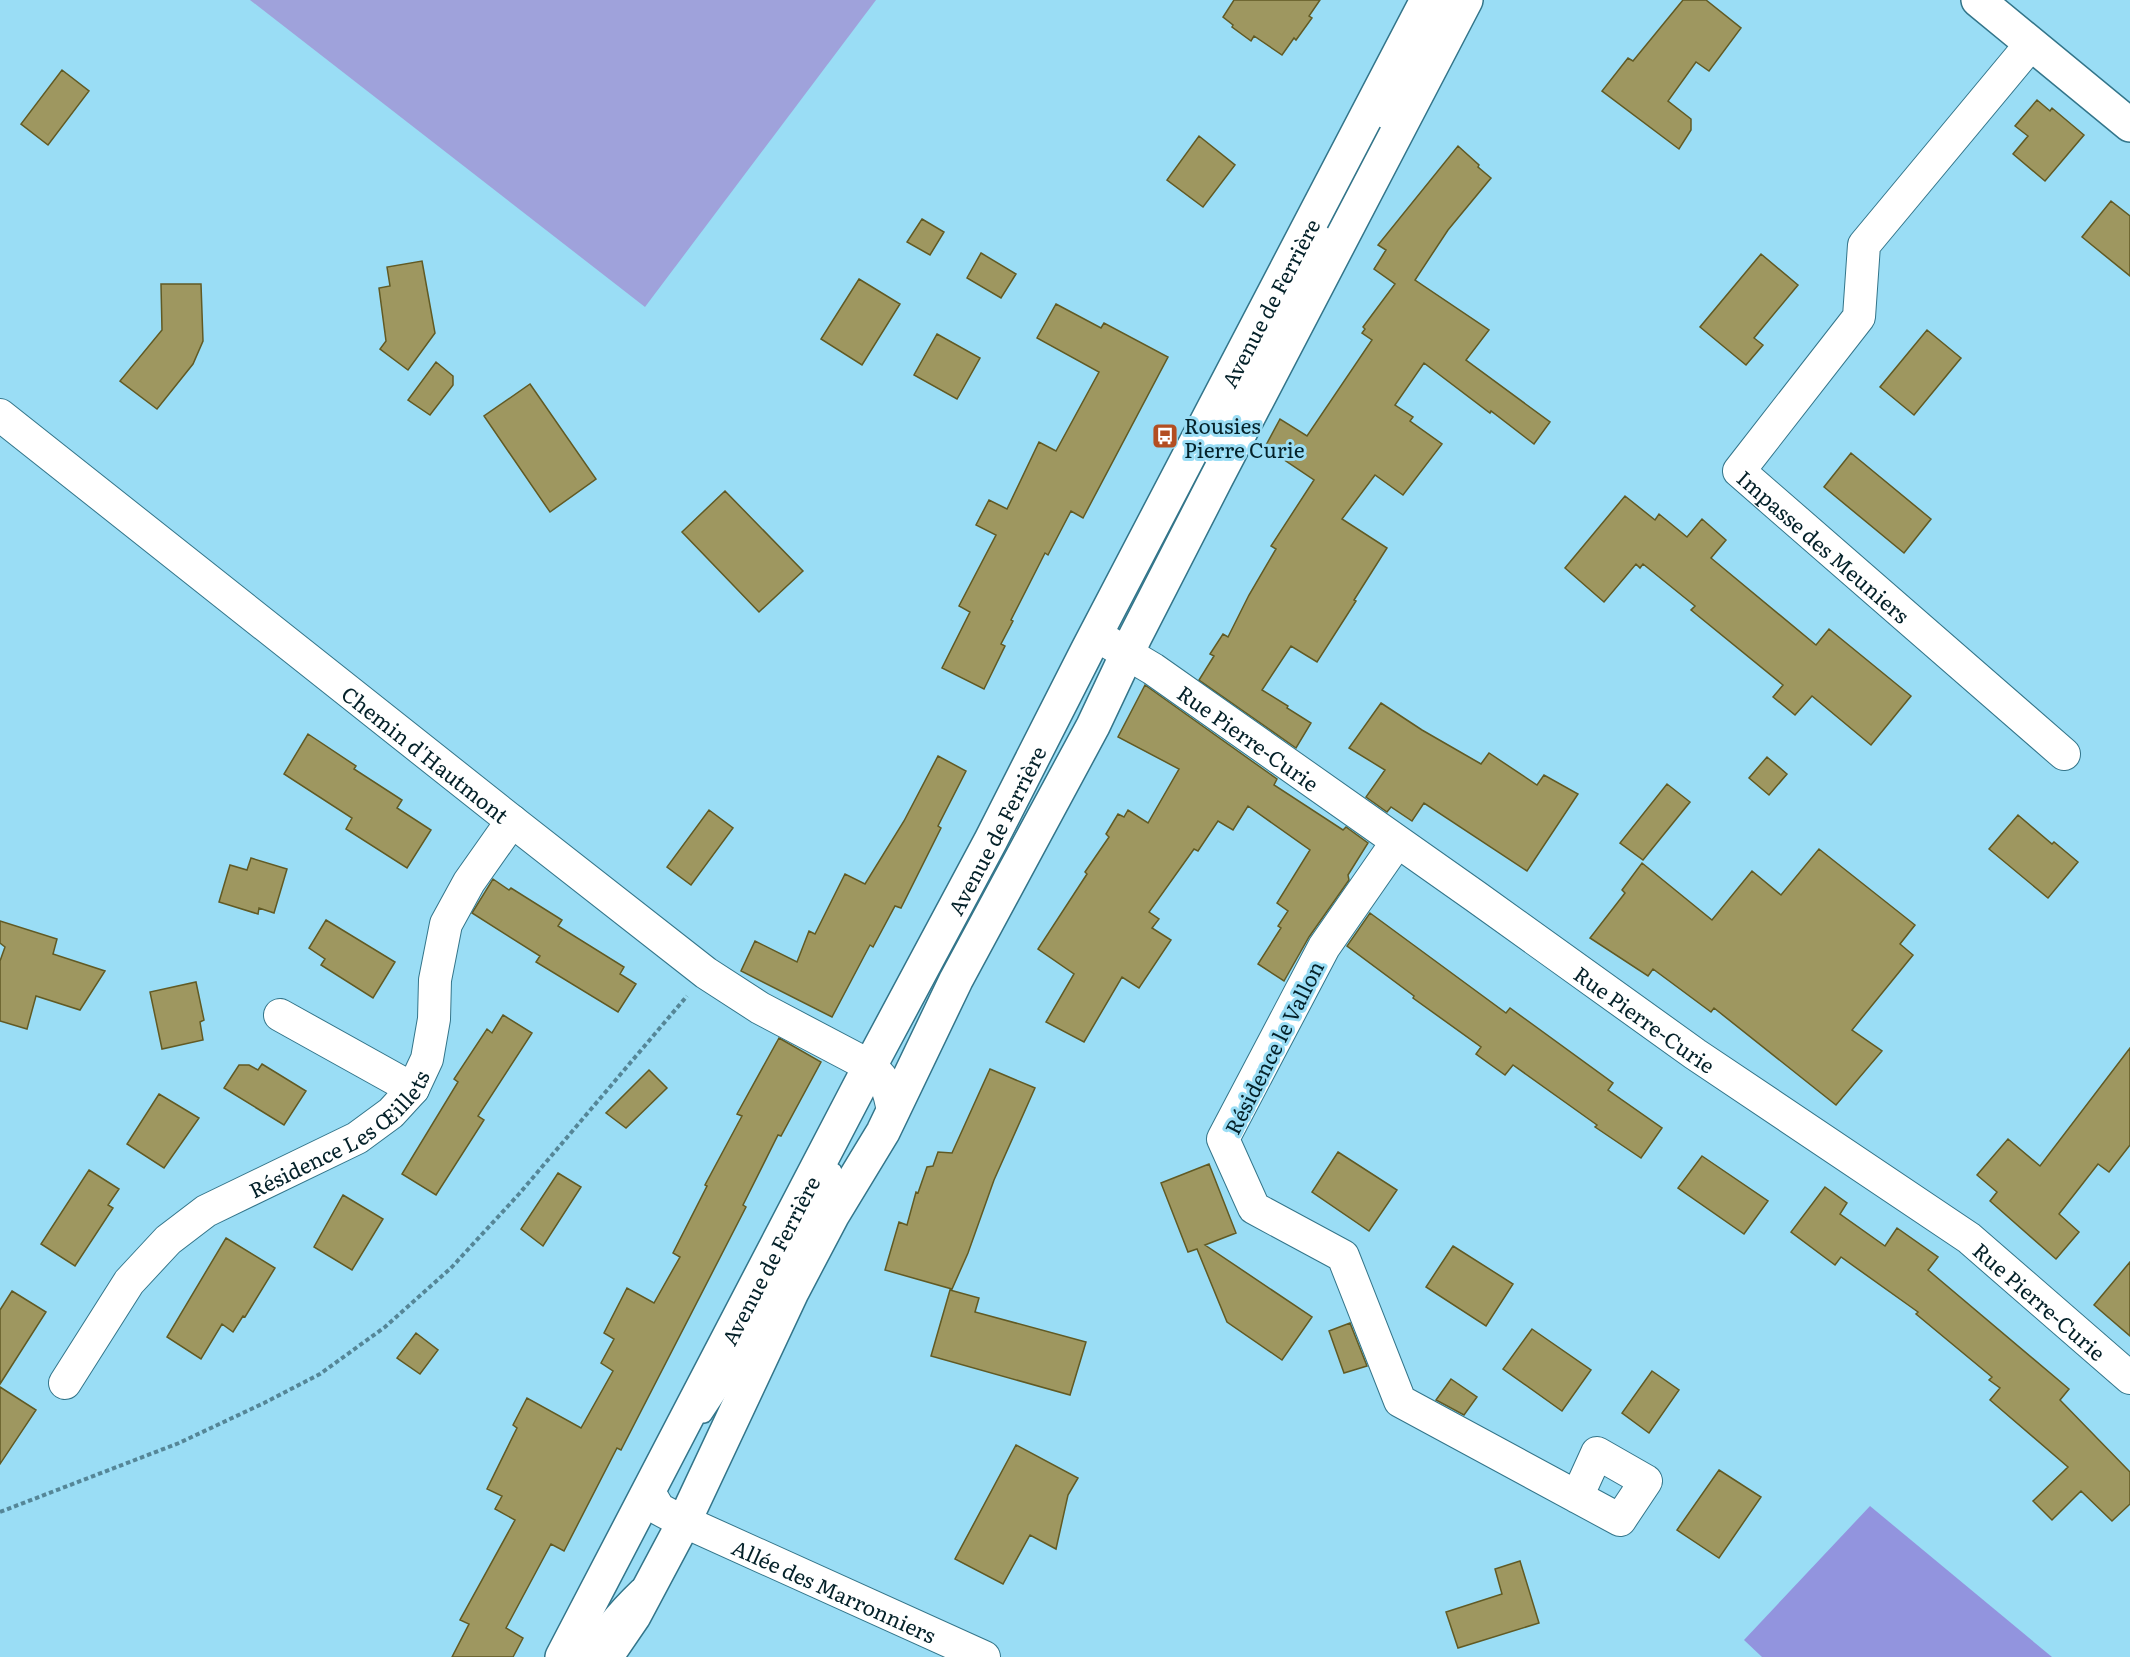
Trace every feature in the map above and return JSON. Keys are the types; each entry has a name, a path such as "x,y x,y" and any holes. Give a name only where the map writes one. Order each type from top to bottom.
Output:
{"main road":[{"name":"Avenue de Ferrière","path":"606,1657 634,1616 660,1566 678,1519 832,1216 889,1073 985,851 1427,0"},
{"name":"Avenue de Ferrière","path":"562,1657 649,1492 889,1073 956,980 1093,726 1138,653 1466,0"},
{"path":"1978,0 2130,125"}],"street":[{"name":"Impasse des Meuniers","path":"2031,44 1864,245 1858,317 1740,471 2064,754"},
{"name":"Chemin d'Hautmont","path":"0,415 706,973 760,1008 889,1073"},
{"name":"Rue Pierre-Curie","path":"1092,643 1138,653 1397,842 1695,1054 1969,1238 2130,1378"},
{"name":"Résidence Les Œillets","path":"65,1383 129,1282 168,1240 206,1210 357,1138 392,1113 413,1089 427,1059 434,1019 435,980 446,924 469,882 512,821"},
{"name":"Résidence le Vallon","path":"1397,842 1324,947 1223,1139 1254,1208 1343,1256 1400,1401 1577,1497"},
{"path":"280,1015 413,1089"},
{"name":"Allée des Marronniers","path":"649,1492 659,1509 678,1519 984,1657"},
{"path":"628,1532 655,1516 678,1519"}],"lane":[{"path":"1377,131 1446,0"},
{"path":"1203,470 1330,222"},
{"path":"1138,597 1138,653"},
{"path":"1052,754 1085,684 1092,643"},
{"path":"889,1073 918,1008"},
{"path":"649,1492 671,1469 724,1385 840,1158"},
{"path":"582,1657 616,1607 660,1566"}],"path":[{"path":"0,1512 179,1443 264,1403 320,1374 385,1327 452,1268 706,973"}],"shaded area":[{"path":"250,0 876,0 645,307"},
{"path":"1870,1506 2052,1657 1762,1657 1744,1640"}],"building":[{"path":"1234,0 1320,0 1309,16 1312,18 1282,55 1254,36 1251,41 1223,17"},
{"path":"1683,0 1706,0 1741,28 1709,71 1696,62 1668,101 1691,119 1691,130 1679,149 1602,91 1628,58 1633,61"},
{"path":"62,70 89,91 48,145 21,124"},
{"path":"2037,100 2050,111 2052,108 2084,135 2045,181 2013,154 2028,136 2015,126"},
{"path":"1199,136 1235,165 1203,207 1167,180"},
{"path":"1458,146 1491,178 1448,230 1415,280 1489,330 1466,360 1550,422 1534,444 1424,363 1395,405 1413,417 1410,421 1442,444 1403,495 1375,475 1342,519 1387,548 1317,662 1291,646 1262,690 1311,723 1296,748 1199,680 1214,656 1210,654 1223,634 1228,637 1276,549 1271,546 1314,480 1265,447 1280,419 1307,436 1372,340 1362,333 1365,329 1363,327 1395,284 1374,269 1386,250 1378,245"},
{"path":"2111,201 2130,216 2130,276 2082,237"},
{"path":"922,219 944,232 930,255 907,242"},
{"path":"981,253 1016,274 1001,298 967,278"},
{"path":"1761,254 1798,285 1754,338 1763,345 1746,365 1700,327"},
{"path":"422,261 435,333 408,370 380,349 386,341 379,288 390,286 387,267"},
{"path":"859,279 900,304 862,365 821,339"},
{"path":"161,284 201,284 203,341 193,364 157,409 120,381 162,330"},
{"path":"1056,304 1101,328 1104,323 1168,357 1083,518 1071,511 1048,555 1045,553 1011,620 1013,621 1001,644 1005,646 984,689 942,668 970,612 959,606 996,535 976,525 989,500 1007,509 1039,442 1056,451 1099,372 1037,338"},
{"path":"1927,330 1961,358 1914,415 1880,387"},
{"path":"937,334 980,358 957,399 914,375"},
{"path":"436,362 453,376 453,385 430,415 408,400"},
{"path":"530,384 596,479 550,512 484,416"},
{"path":"1851,453 1931,519 1904,553 1824,487"},
{"path":"725,491 803,571 759,612 682,532"},
{"path":"1625,496 1655,520 1659,514 1687,537 1702,519 1726,540 1711,558 1816,645 1829,629 1911,696 1871,745 1812,696 1795,715 1773,697 1783,685 1691,610 1695,606 1643,564 1640,568 1636,564 1604,602 1565,568"},
{"path":"1145,685 1277,779 1274,785 1343,830 1346,827 1368,843 1348,875 1349,880 1309,937 1284,981 1258,964 1281,928 1278,926 1288,911 1277,903 1310,850 1248,806 1233,830 1218,821 1198,851 1194,849 1149,912 1159,919 1152,928 1171,940 1139,988 1122,977 1084,1042 1046,1022 1074,974 1038,949 1109,837 1106,834 1118,814 1124,817 1128,810 1148,823 1179,769 1118,737"},
{"path":"1381,703 1481,764 1489,753 1537,785 1544,775 1578,794 1527,871 1424,803 1412,821 1391,807 1387,812 1366,797 1385,770 1349,748"},
{"path":"308,734 356,766 354,769 402,800 397,808 431,830 407,868 346,829 352,818 284,774"},
{"path":"938,756 966,771 938,826 941,828 901,908 895,906 873,947 870,945 832,1017 741,971 755,941 797,962 809,931 815,934 845,874 865,884 904,821"},
{"path":"1767,757 1787,774 1769,795 1749,778"},
{"path":"1667,784 1690,802 1643,860 1620,843"},
{"path":"709,810 733,828 691,885 667,867"},
{"path":"2018,815 2052,844 2054,842 2078,862 2048,898 1989,849"},
{"path":"1819,849 1915,925 1900,944 1913,955 1852,1030 1882,1051 1836,1105 1714,1008 1711,1012 1653,969 1648,976 1590,938 1625,893 1622,890 1642,863 1712,920 1752,871 1781,895"},
{"path":"251,858 287,869 274,913 259,908 258,914 219,902 230,865 247,870"},
{"path":"493,879 562,920 558,926 624,967 620,974 636,984 618,1012 536,962 540,956 472,913"},
{"path":"1370,913 1506,1013 1510,1008 1613,1083 1608,1090 1662,1128 1641,1158 1595,1127 1597,1125 1513,1065 1505,1075 1476,1054 1481,1047 1347,946"},
{"path":"326,920 395,962 373,998 321,965 325,959 309,948"},
{"path":"0,921 57,939 53,954 105,971 80,1010 36,996 27,1029 0,1021 0,961 5,947 0,943"},
{"path":"196,982 204,1020 200,1022 203,1040 162,1049 150,992"},
{"path":"503,1015 532,1033 478,1116 484,1120 436,1195 402,1174 458,1082 454,1079 487,1029 492,1033"},
{"path":"779,1038 821,1062 781,1136 778,1135 743,1205 746,1207 621,1450 617,1448 564,1551 551,1544 506,1628 523,1638 513,1657 452,1657 469,1624 460,1620 515,1520 495,1509 502,1496 487,1489 517,1428 513,1425 527,1398 581,1428 613,1371 601,1363 614,1339 604,1333 627,1288 654,1303 680,1257 673,1253 707,1186 705,1185 742,1116 737,1114"},
{"path":"2130,1048 2130,1145 2109,1172 2098,1164 2059,1214 2079,1232 2056,1259 1990,1201 1997,1192 1977,1175 2008,1139 2040,1166"},
{"path":"262,1064 306,1091 284,1125 224,1088 239,1065 249,1065 258,1070"},
{"path":"990,1069 1035,1088 994,1180 968,1253 952,1289 885,1270 899,1222 907,1225 916,1192 918,1193 927,1167 933,1166 938,1152 952,1153"},
{"path":"649,1070 667,1088 626,1128 606,1113"},
{"path":"159,1094 199,1118 164,1168 127,1144"},
{"path":"1338,1152 1397,1190 1369,1231 1312,1192"},
{"path":"1702,1156 1768,1201 1744,1234 1678,1188"},
{"path":"1209,1164 1236,1233 1205,1245 1312,1317 1282,1360 1227,1322 1197,1249 1188,1252 1161,1183"},
{"path":"89,1170 119,1189 108,1205 113,1208 75,1266 41,1244"},
{"path":"558,1173 581,1187 543,1246 521,1229"},
{"path":"1825,1187 1847,1203 1840,1214 1885,1246 1897,1228 1938,1257 1928,1270 2069,1389 2060,1400 2130,1472 2130,1504 2112,1521 2081,1491 2052,1520 2033,1501 2068,1467 1990,1400 2000,1388 1989,1380 1992,1377 1916,1314 1918,1312 1841,1257 1835,1265 1791,1232"},
{"path":"343,1195 383,1219 352,1270 314,1247"},
{"path":"226,1238 275,1268 245,1317 243,1316 233,1332 222,1324 201,1359 167,1337"},
{"path":"1453,1246 1513,1284 1486,1326 1426,1287"},
{"path":"2130,1262 2130,1336 2094,1305"},
{"path":"950,1290 979,1298 975,1312 1086,1342 1070,1395 931,1356"},
{"path":"12,1291 46,1312 0,1384 0,1310"},
{"path":"1350,1323 1367,1366 1344,1373 1329,1331"},
{"path":"1532,1329 1591,1370 1562,1411 1503,1369"},
{"path":"416,1333 438,1350 420,1374 397,1358"},
{"path":"1652,1371 1679,1390 1649,1433 1622,1413"},
{"path":"1451,1379 1477,1397 1464,1415 1436,1400"},
{"path":"0,1387 36,1410 0,1464"},
{"path":"1016,1445 1078,1478 1068,1495 1056,1549 1030,1535 1003,1584 955,1559"},
{"path":"1719,1470 1761,1497 1719,1558 1677,1530"},
{"path":"1520,1561 1539,1623 1458,1648 1446,1612 1502,1594 1495,1569"}],"place":[{"name":"Rousies Pierre Curie","path":"1165,436"}]}
